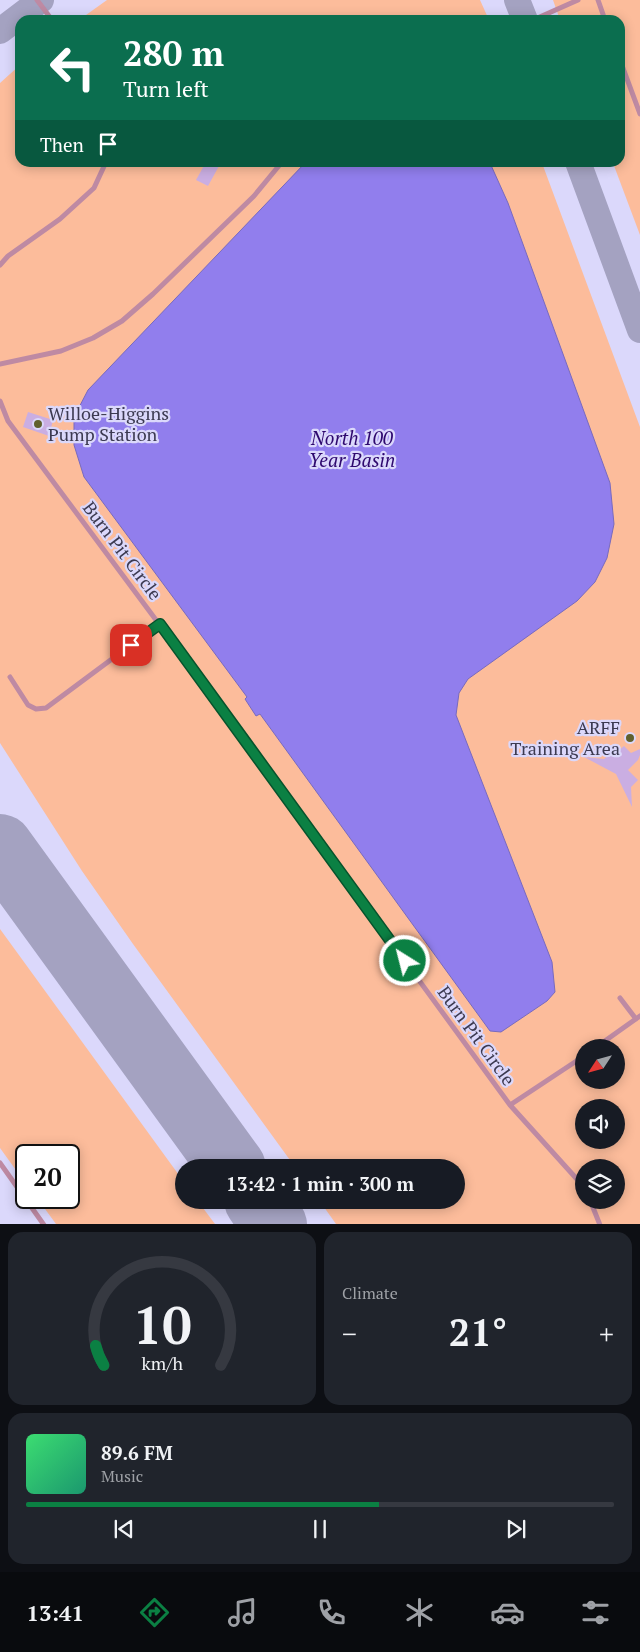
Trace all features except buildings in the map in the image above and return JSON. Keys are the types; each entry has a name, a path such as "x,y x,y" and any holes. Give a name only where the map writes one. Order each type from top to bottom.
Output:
{"lane":[{"path":"37,0 48,15"},
{"path":"544,15 578,0"},
{"path":"598,0 603,15"},
{"path":"625,74 640,114"},
{"path":"0,265 8,256 60,218 94,188 104,167"},
{"path":"0,364 61,351 93,338 122,321 153,294 254,196 278,167"},
{"name":"Burn Pit Circle","path":"0,400 8,421 160,624 510,1105 575,1062"},
{"path":"10,677 28,704 36,709 46,708 160,624"},
{"path":"608,1039 638,1017 620,998"},
{"path":"510,1105 575,1177"},
{"path":"0,1163 44,1224"},
{"path":"594,1209 600,1224"}],"shaded area":[{"path":"107,0 480,0 487,15 86,15"},
{"path":"553,0 640,0 640,235 614,167 625,167 625,15 558,15"},
{"path":"15,70 15,167 543,167 640,427 640,1224 336,1224 325,1209 465,1209 465,1159 289,1159 82,871 0,743 0,83"},
{"path":"0,929 175,1170 175,1209 204,1209 215,1224 56,1224 45,1209 80,1209 80,1144 15,1144 15,1169 0,1148"}],"water":[{"name":"North 100 Year Basin","path":"301,167 492,167 508,203 610,483 614,524 607,558 595,582 577,601 468,679 459,693 456,715 552,962 555,992 547,1001 501,1032 490,1031 260,714 256,716 245,699 247,697 84,477 74,445 74,417 88,390"}],"taxiway":[{"path":"21,15 41,0"},
{"path":"517,0 523,15"},
{"path":"0,31 15,20"},
{"path":"580,167 640,330"}],"runway":[{"path":"0,847 226,1159"},
{"path":"263,1209 273,1224"}],"place":[{"name":"Willoe-Higgins Pump Station","path":"38,424"},
{"name":"ARFF Training Area","path":"630,738"}],"route":[{"path":"131,645 160,624 405,961"}]}
